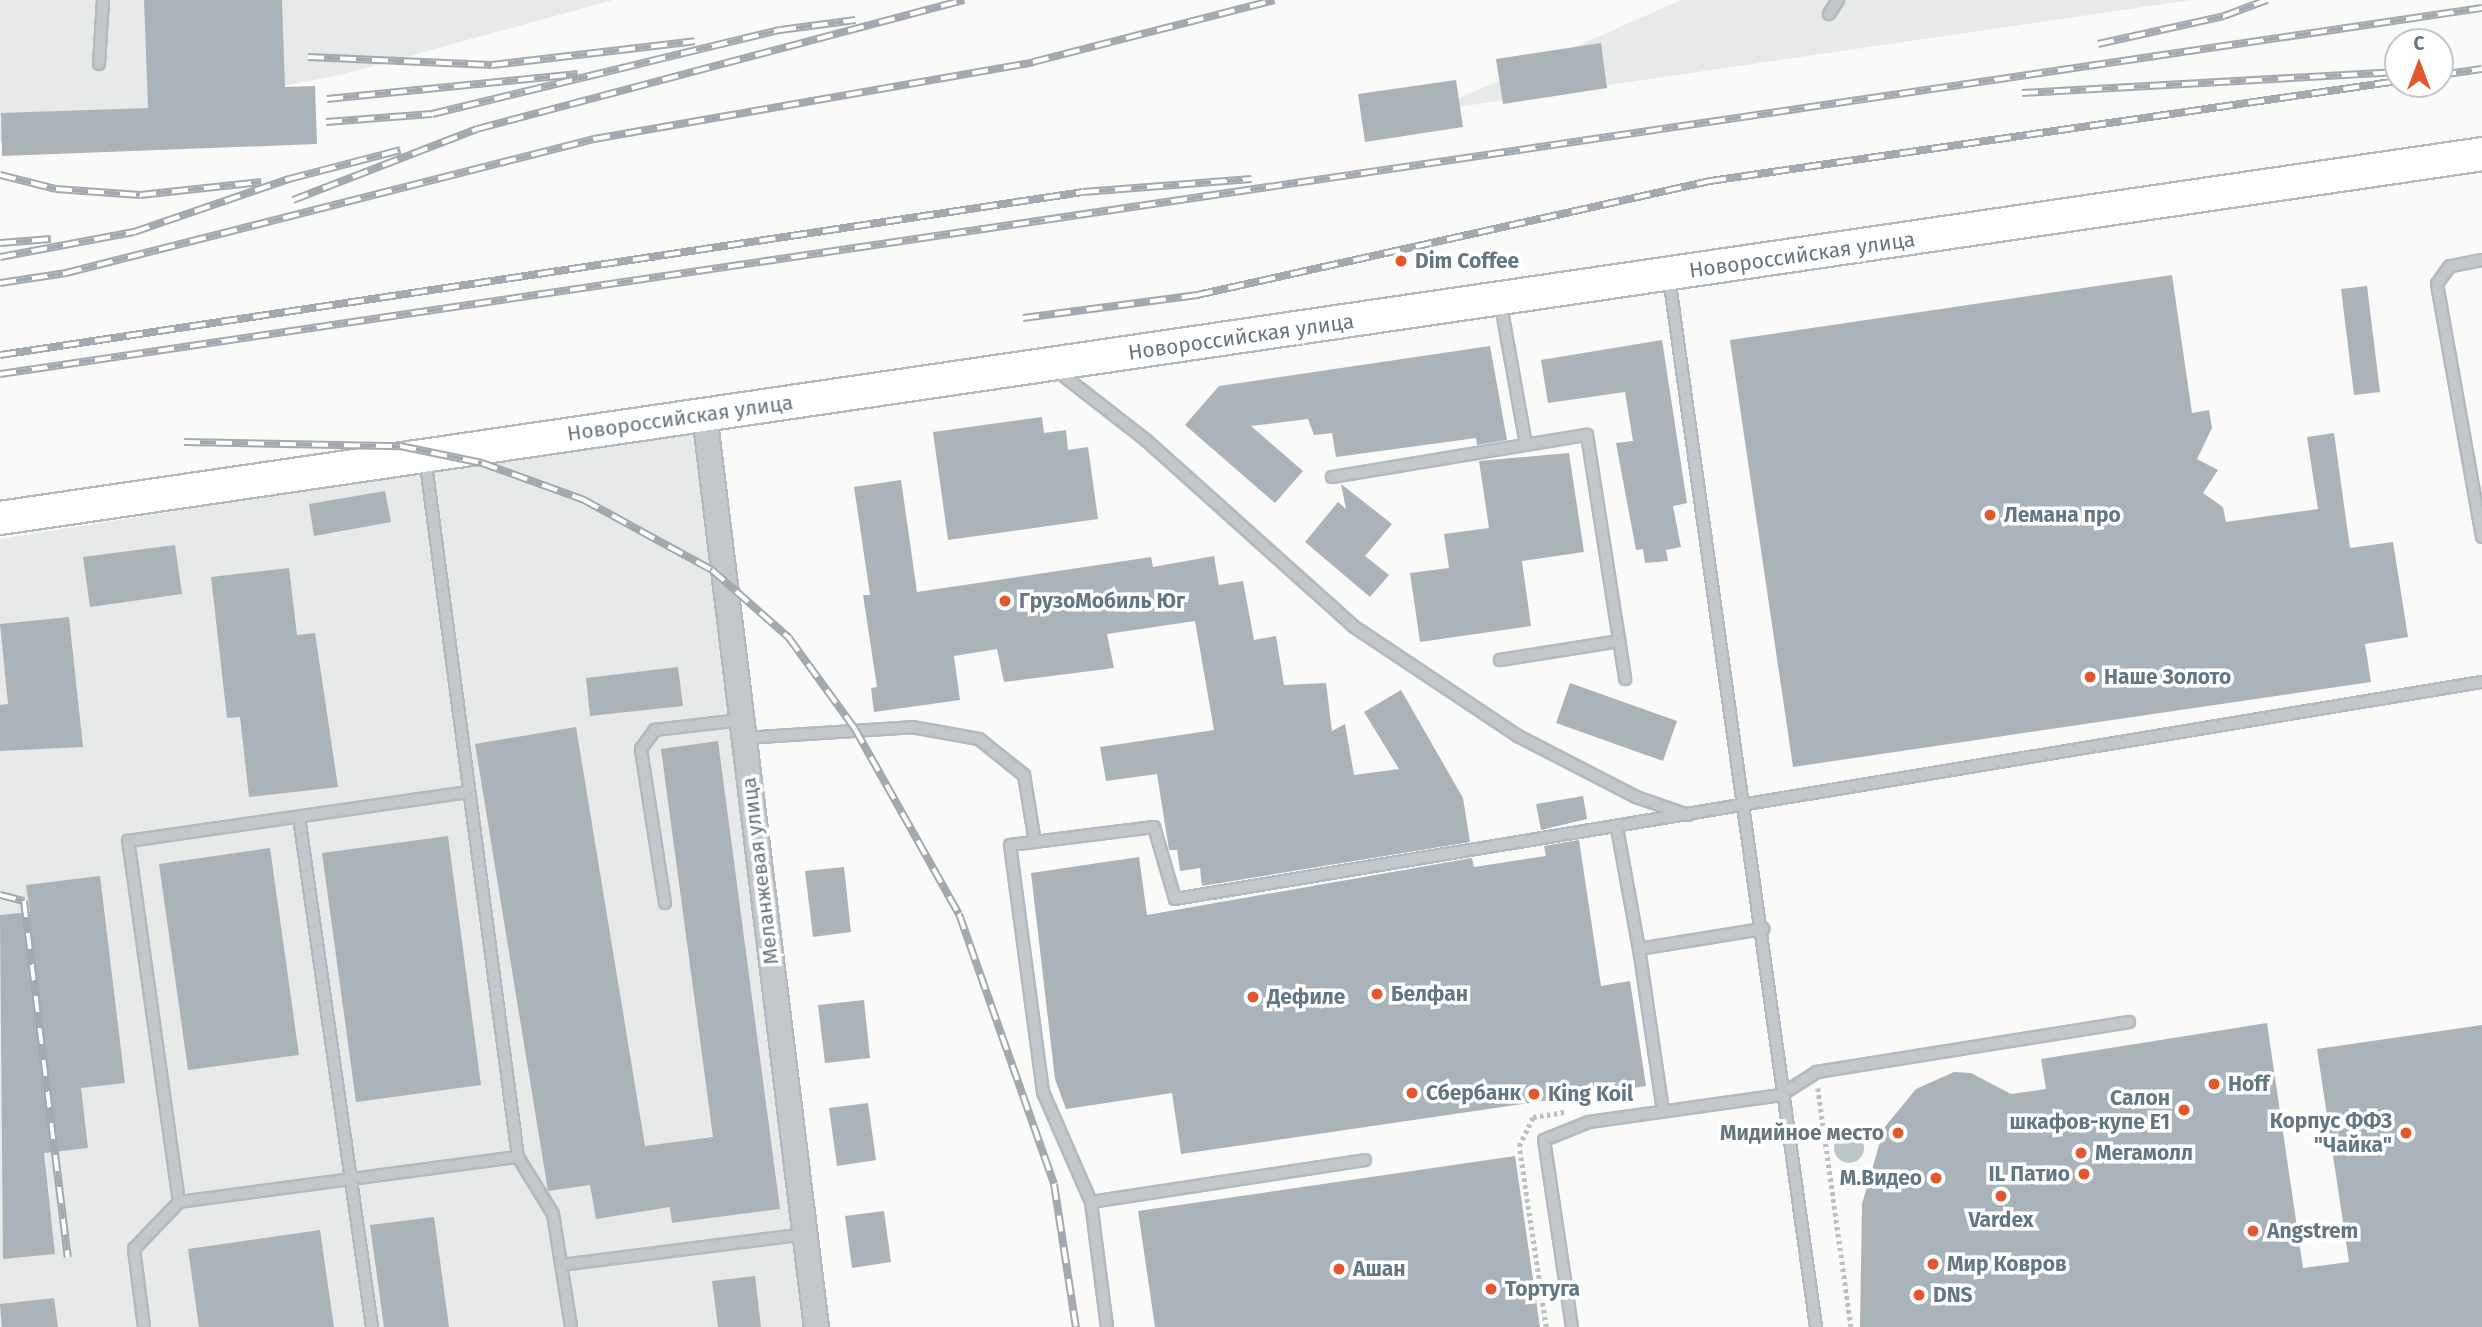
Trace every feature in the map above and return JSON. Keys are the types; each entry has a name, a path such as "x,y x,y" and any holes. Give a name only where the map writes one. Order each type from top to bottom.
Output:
{"main road":[{"name":"Новороссийская улица","path":"0,518 2482,155"}],"street":[{"name":"Меланжевая улица","path":"704,414 816,1327"}],"lane":[{"path":"99,65 103,0"},
{"path":"1829,14 1838,0"},
{"path":"2482,260 2450,266 2437,284 2482,537"},
{"path":"1668,275 1746,807 1763,929 1781,1095 1816,1327"},
{"path":"1500,300 1526,445"},
{"path":"1050,365 1146,440 1353,626 1518,736 1636,797 1690,816"},
{"path":"1332,477 1587,435 1625,679"},
{"path":"424,454 518,1157 553,1214 570,1327"},
{"path":"1500,660 1620,641"},
{"path":"1108,1327 1091,1202 1043,1092 1010,845 1154,828 1175,900 1746,807 2482,682"},
{"path":"665,903 641,749 655,730 912,727 979,739 1024,775 1035,842"},
{"path":"180,1202 128,841 468,792"},
{"path":"299,817 372,1327"},
{"path":"1617,828 1639,949 1663,1111"},
{"path":"1639,949 1763,929"},
{"path":"1572,1327 1544,1140 1589,1122 1781,1095 1817,1072 2129,1022"},
{"path":"144,1327 134,1249 180,1202 518,1157"},
{"path":"1091,1202 1365,1160"},
{"path":"561,1265 805,1234"}],"path":[{"path":"1817,1072 1851,1327"},
{"path":"1546,1327 1519,1146 1533,1117 1574,1111"}],"shaded area":[{"path":"0,0 613,0 344,74 0,142"},
{"path":"1681,0 2191,0 1430,111"},
{"path":"697,428 806,1327 0,1327 0,539"},
{"path":"1849,1133 1860,1137 1864,1148 1860,1159 1849,1163 1838,1159 1834,1148 1838,1137"}],"building":[{"path":"144,0 282,0 285,87 315,86 317,144 2,156 1,113 148,108"},
{"path":"1601,43 1607,88 1503,104 1496,59"},
{"path":"1456,80 1463,127 1365,142 1358,94"},
{"name":"Лемана про","path":"2172,275 2192,413 2209,410 2212,428 2197,459 2218,470 2203,493 2223,507 2226,522 2318,509 2307,437 2334,433 2350,548 2393,542 2408,637 2365,644 2371,682 1793,767 1730,340"},
{"path":"2367,286 2380,392 2354,395 2341,289"},
{"path":"1662,340 1687,503 1673,506 1681,547 1666,550 1668,561 1645,563 1643,549 1636,550 1616,443 1633,441 1625,392 1548,403 1541,360"},
{"path":"1490,346 1507,440 1477,445 1476,438 1336,457 1332,433 1314,435 1308,419 1251,426 1303,471 1275,503 1185,425 1219,386"},
{"path":"1042,417 1044,433 1066,430 1068,450 1088,447 1098,519 948,540 933,432"},
{"path":"1569,453 1584,552 1522,561 1531,626 1420,642 1410,573 1449,568 1444,534 1489,528 1479,461"},
{"path":"901,480 917,592 1151,557 1153,567 1214,556 1219,585 1243,581 1254,640 1276,636 1284,685 1326,683 1332,731 1345,724 1354,775 1399,769 1364,712 1401,690 1463,798 1470,842 1202,886 1200,868 1180,871 1177,850 1169,850 1157,774 1106,781 1100,747 1214,730 1195,621 1107,634 1114,668 1004,682 997,649 954,656 960,700 874,712 871,688 877,687 863,595 870,595 854,487"},
{"path":"1341,484 1392,524 1365,556 1389,575 1370,597 1305,542 1338,502 1346,509"},
{"path":"385,491 391,522 314,536 309,504"},
{"path":"175,545 182,594 90,607 83,557"},
{"path":"289,568 297,635 315,633 338,787 249,797 240,717 227,718 211,577"},
{"path":"69,617 83,747 0,751 0,705 8,704 0,624"},
{"path":"678,667 683,706 590,716 586,678"},
{"path":"1570,683 1677,721 1663,761 1556,723"},
{"path":"576,727 645,1146 713,1137 661,749 718,741 780,1209 672,1223 670,1207 596,1219 590,1185 548,1191 475,744"},
{"path":"1583,796 1587,819 1541,830 1536,804"},
{"path":"448,836 481,1085 356,1102 322,853"},
{"path":"1579,840 1601,986 1630,981 1646,1086 1181,1154 1172,1093 1066,1109 1055,1079 1031,873 1139,857 1147,915 1472,858 1474,867 1546,856 1544,846"},
{"path":"270,848 299,1055 188,1070 159,864"},
{"path":"844,867 851,932 813,937 805,871"},
{"path":"100,876 125,1083 81,1088 88,1148 44,1153 55,1254 3,1259 0,915 30,912 26,885"},
{"path":"864,1000 870,1058 825,1063 818,1005"},
{"name":"Мегамолл","path":"2267,1023 2303,1268 2349,1262 2317,1049 2482,1025 2482,1327 1860,1327 1862,1204 1884,1128 1916,1089 1954,1072 1971,1073 2011,1094 2046,1089 2041,1059"},
{"path":"868,1103 876,1160 837,1166 829,1108"},
{"name":"Ашан","path":"1515,1156 1540,1327 1155,1327 1138,1211"},
{"path":"884,1211 891,1262 852,1268 845,1216"},
{"path":"434,1217 449,1327 384,1327 370,1225"},
{"path":"320,1230 334,1327 199,1327 188,1249"},
{"path":"755,1276 761,1327 718,1327 712,1281"},
{"path":"54,1298 58,1327 2,1327 0,1304"}],"railway":[{"path":"293,200 477,129 964,0"},
{"path":"0,283 66,273 594,139 1033,62 1274,0"},
{"path":"2098,44 2224,16 2267,0"},
{"path":"0,374 2482,8"},
{"path":"326,122 432,114 780,30 855,20"},
{"path":"308,57 492,65 695,41"},
{"path":"2454,73 2482,69"},
{"path":"2022,93 2384,73"},
{"path":"327,99 578,74"},
{"path":"1023,318 1197,295 1710,181 2384,83"},
{"path":"0,257 134,232 289,179 400,150"},
{"path":"0,175 56,189 140,195 261,182"},
{"path":"0,355 1083,192 1251,179"},
{"path":"0,243 51,239"},
{"path":"184,442 400,446 482,463 584,500 712,570 789,638 855,729 959,914 1054,1184 1076,1327"},
{"path":"0,895 24,901 68,1257"}],"place":[{"name":"Dim Coffee","path":"1401,261"},
{"name":"Лемана про","path":"1990,515"},
{"name":"ГрузоМобиль Юг","path":"1005,601"},
{"name":"Наше Золото","path":"2090,677"},
{"name":"Белфан","path":"1377,994"},
{"name":"Дефиле","path":"1253,997"},
{"name":"Hoff","path":"2214,1084"},
{"name":"Сбербанк","path":"1412,1093"},
{"name":"King Koil","path":"1534,1094"},
{"name":"Салон шкафов-купе Е1","path":"2184,1110"},
{"name":"Мидийное место","path":"1898,1133"},
{"name":"Корпус ФФЗ \"Чайка\"","path":"2406,1133"},
{"name":"Мегамолл","path":"2081,1153"},
{"name":"IL Патио","path":"2084,1174"},
{"name":"М.Видео","path":"1936,1178"},
{"name":"Vardex","path":"2001,1196"},
{"name":"Angstrem","path":"2253,1231"},
{"name":"Мир Ковров","path":"1933,1264"},
{"name":"Ашан","path":"1339,1269"},
{"name":"Тортуга","path":"1491,1289"},
{"name":"DNS","path":"1919,1295"}]}
